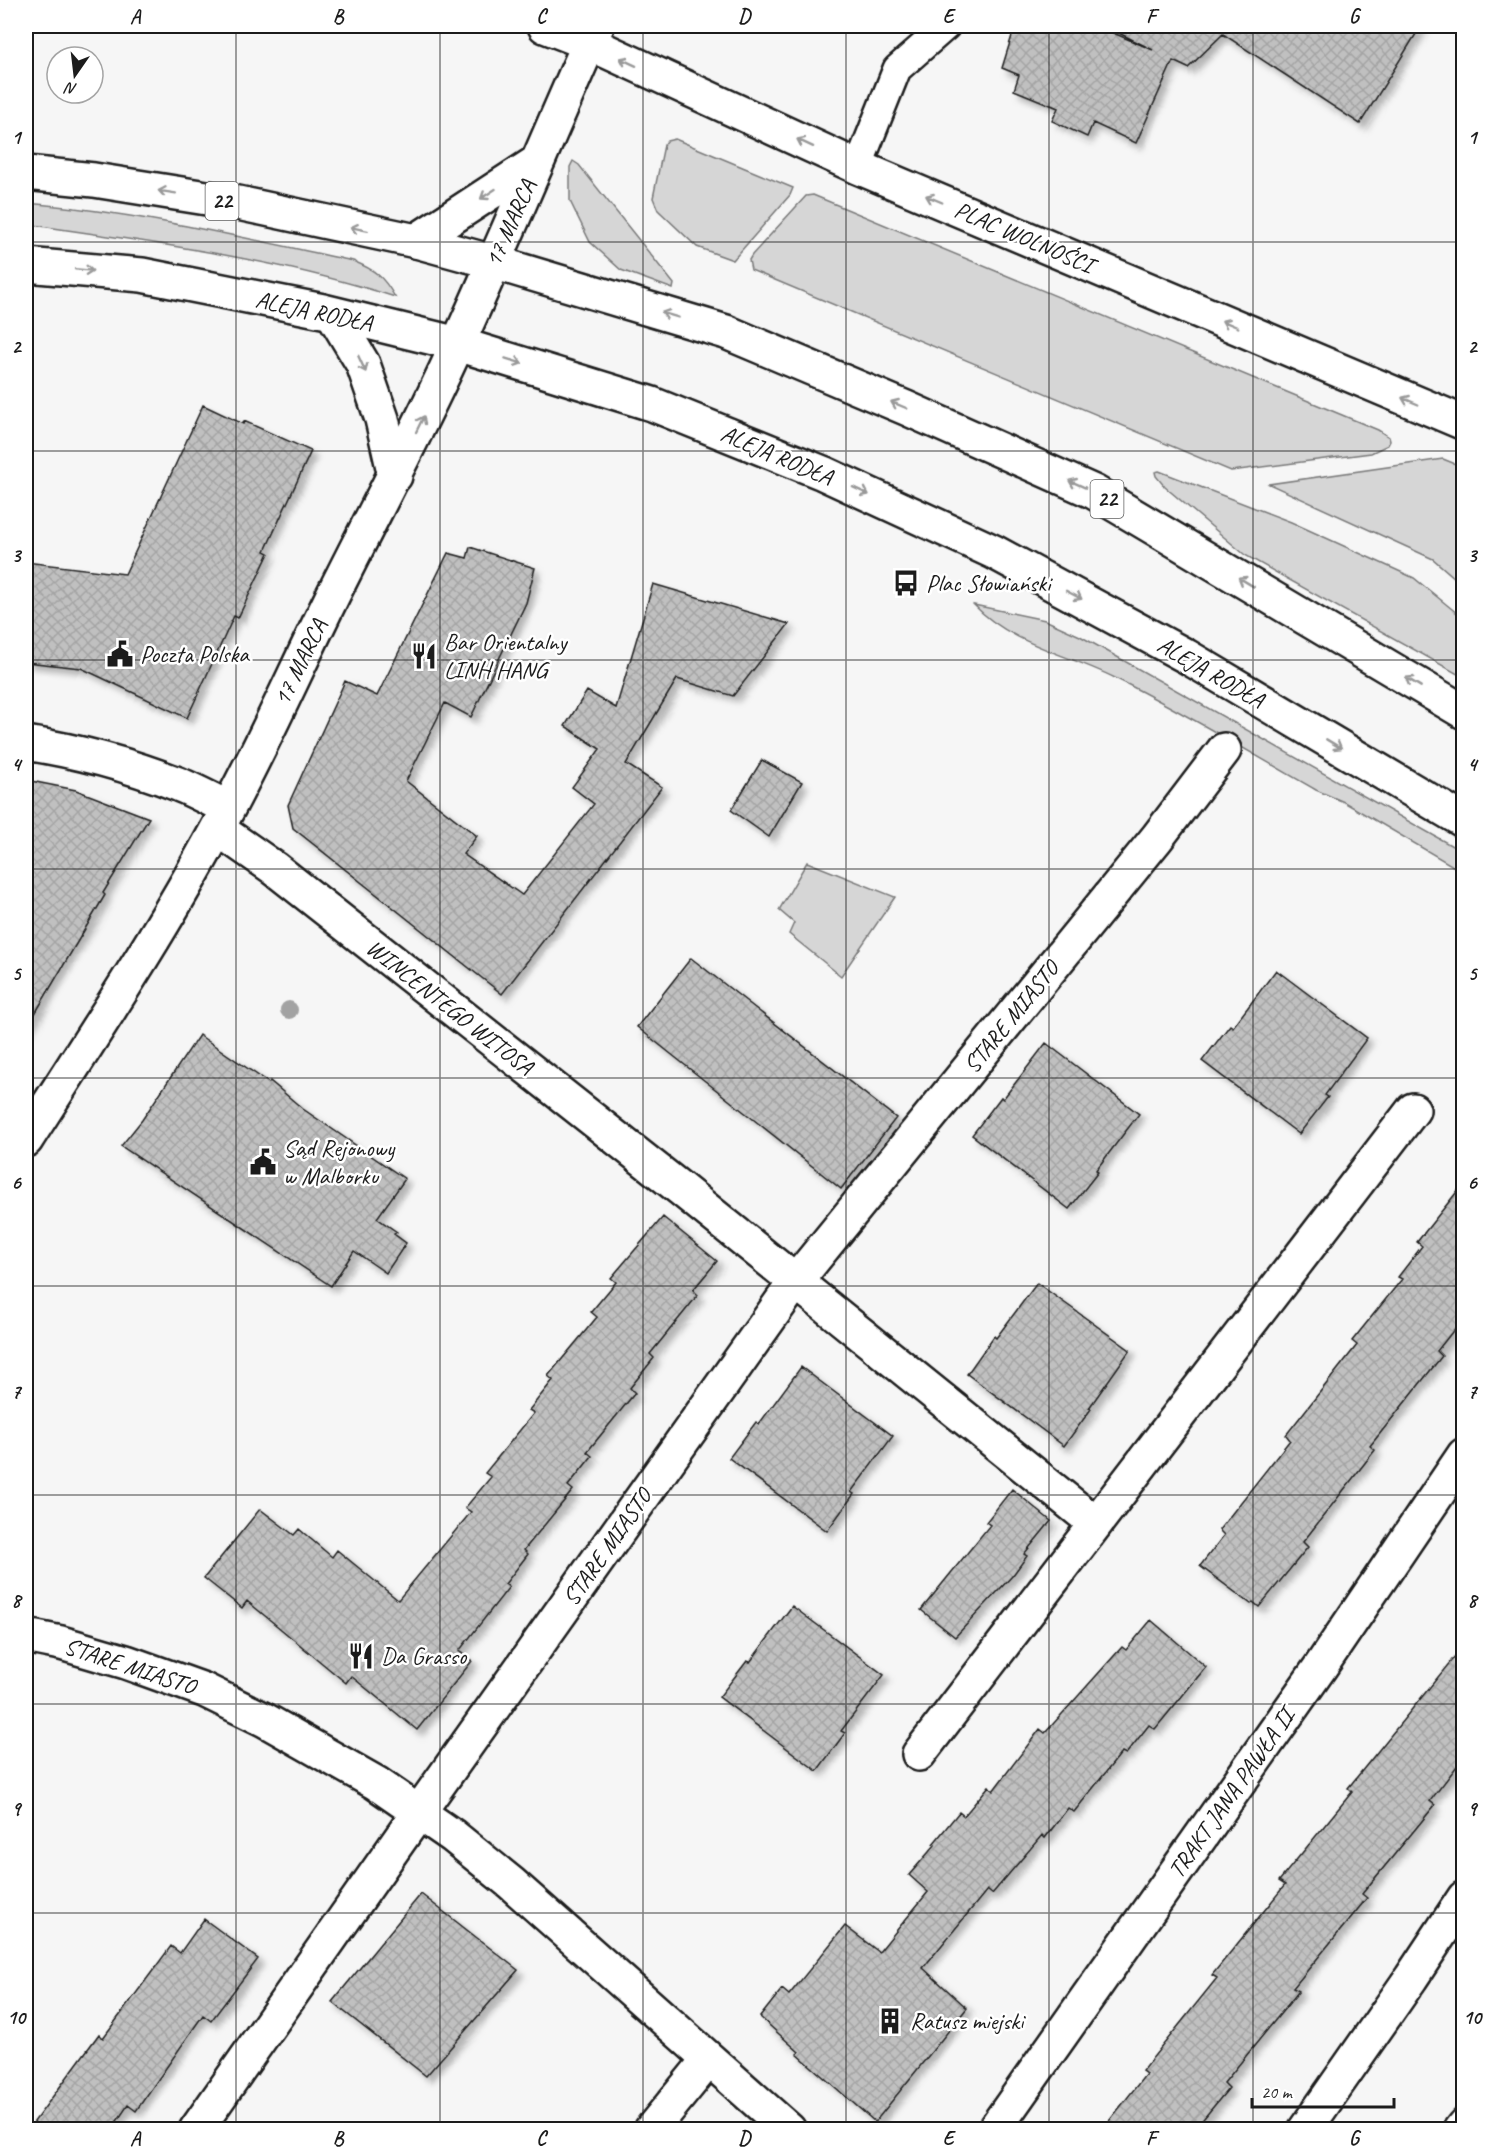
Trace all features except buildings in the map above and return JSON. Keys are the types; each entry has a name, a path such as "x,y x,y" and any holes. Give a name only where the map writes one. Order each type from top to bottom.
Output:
{"street":[{"name":"PLAC WOLNOŚCI","path":"545,26 593,34 858,167 1464,423"},
{"name":"17 MARCA","path":"26,1140 173,908 223,818 458,344 593,34"},
{"name":"17 MARCA","path":"416,241 537,162"},
{"name":"22","path":"26,173 94,180 238,203 416,241 726,332 906,408 1094,492 1464,712"},
{"name":"ALEJA RODŁA","path":"26,265 142,275 333,314 458,344 652,404 823,473 994,552 1186,656 1464,821"},
{"path":"333,314 363,364 382,418 394,476"},
{"name":"WINCENTEGO WITOSA","path":"26,743 74,751 179,784 223,818 283,875 796,1281"},
{"name":"STARE MIASTO","path":"196,2130 796,1281 1157,838 1224,750"},
{"path":"919,1754 1413,1110"},
{"path":"796,1281 1095,1523"},
{"name":"TRAKT JANA PAWŁA II","path":"994,2130 1321,1666 1464,1455"},
{"name":"STARE MIASTO","path":"26,1636 61,1642 204,1690 334,1758 419,1812 511,1883 789,2130"},
{"path":"1305,2130 1464,1898"},
{"path":"651,2130 708,2059"},
{"path":"1460,2130 1464,2125"}],"lane":[{"path":"858,167 897,69 946,26"}],"shaded area":[{"path":"675,139 793,188 790,195 733,260 697,247 658,210 653,198 664,145 667,141"},
{"path":"573,161 579,165 674,284 673,289 621,270 590,242 570,201 570,167"},
{"path":"813,195 1378,430 1389,437 1390,441 1388,445 1371,453 1231,471 751,270 749,260 752,255 806,196"},
{"path":"26,203 149,219 353,261 378,274 395,297 350,283 258,262 166,245 26,224"},
{"path":"1443,459 1463,467 1463,585 1433,559 1269,484"},
{"path":"1159,471 1291,522 1414,578 1463,618 1463,677 1245,555 1165,487 1156,476 1155,472"},
{"path":"974,605 1045,620 1080,636 1463,852 1463,872 1344,802 1316,790 1141,691 1005,630"},
{"path":"807,862 895,897 841,976 789,934 794,923 779,910"}],"place":[{"name":"Plac Słowiański","path":"906,583"},
{"name":"Poczta Polska","path":"120,654"},
{"name":"Bar Orientalny LINH HANG","path":"424,656"},
{"name":"Sąd Rejonowy w Malborku","path":"263,1162"},
{"name":"Da Grasso","path":"361,1656"},
{"name":"Ratusz miejski","path":"890,2021"}]}
